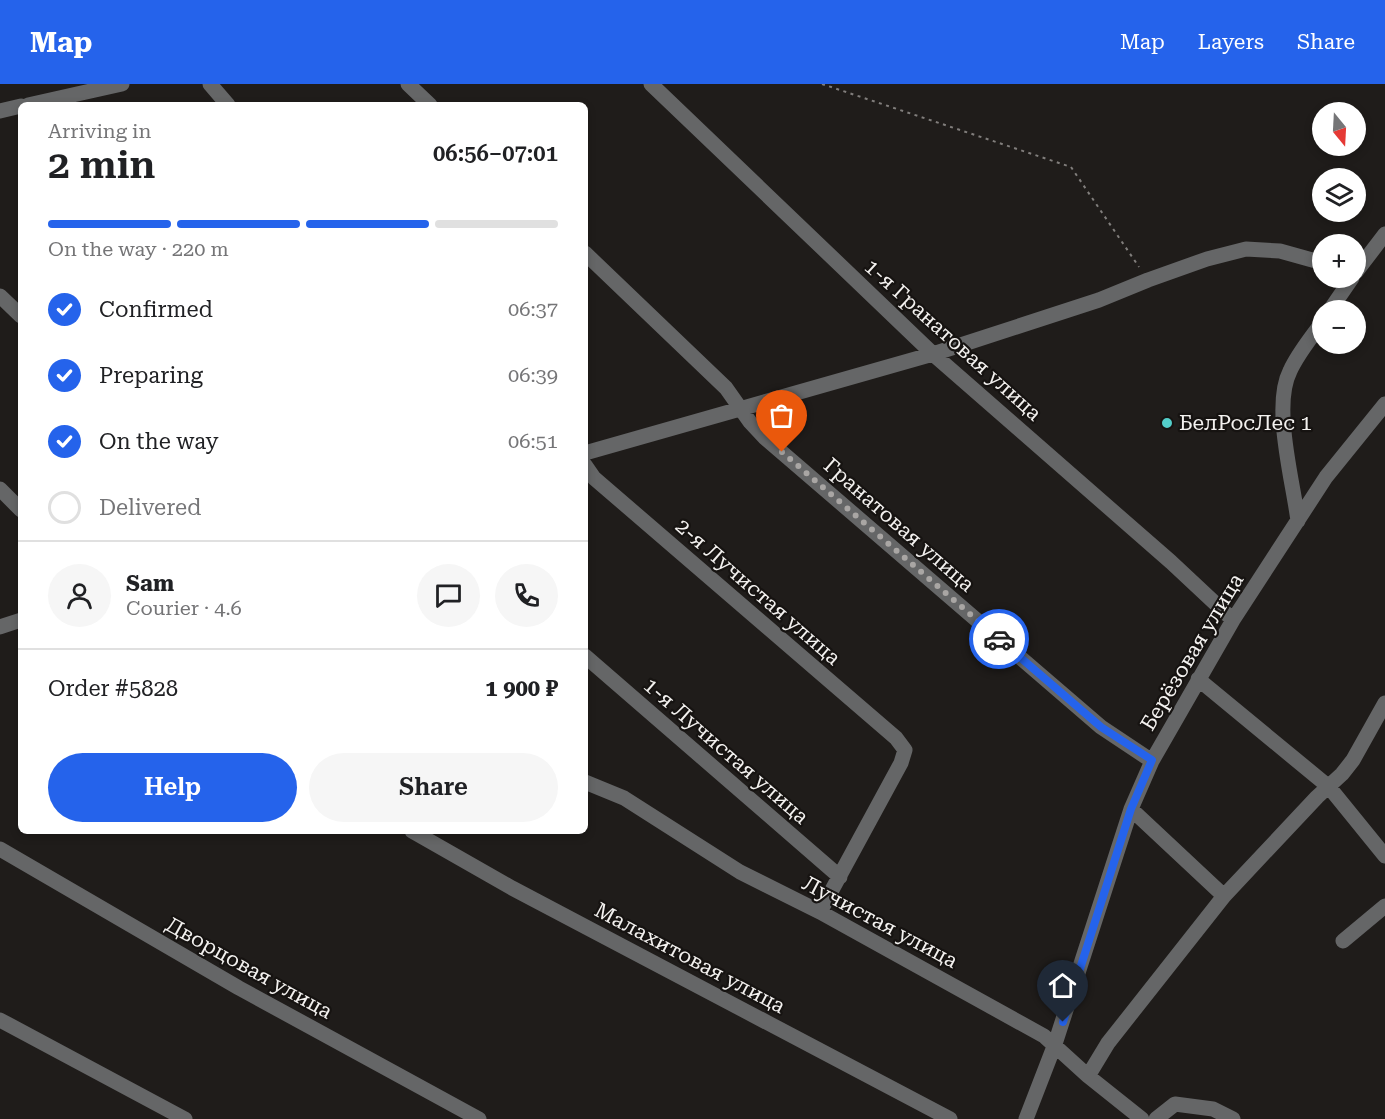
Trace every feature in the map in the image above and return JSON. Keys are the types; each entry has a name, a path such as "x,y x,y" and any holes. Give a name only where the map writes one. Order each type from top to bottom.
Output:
{"street":[{"path":"45,102 122,84"},
{"path":"210,84 225,102"},
{"path":"408,84 427,102"},
{"name":"1-я Гранатовая улица","path":"651,84 933,354 1172,562 1233,620"},
{"path":"0,111 18,107"},
{"path":"1366,259 1385,234"},
{"path":"588,452 743,410 933,354 1099,300 1207,259 1246,249 1280,251 1312,260"},
{"name":"Гранатовая улица","path":"588,256 726,388 750,422 764,437 1101,727 1152,760"},
{"path":"0,296 18,313"},
{"path":"1298,521 1287,455 1282,405 1289,372 1312,338"},
{"name":"Берёзовая улица","path":"1026,1119 1055,1044 1131,809 1152,760 1233,620 1326,477 1385,404"},
{"name":"2-я Лучистая улица","path":"588,469 594,478 896,738 905,750 901,763 840,877"},
{"path":"0,489 18,507"},
{"path":"0,627 18,621"},
{"name":"1-я Лучистая улица","path":"588,659 840,877"},
{"path":"1198,679 1329,787 1385,856"},
{"path":"1088,1076 1108,1042 1224,896 1353,760 1385,703"},
{"name":"Лучистая улица","path":"588,783 624,798 730,867 820,912 956,986 1055,1044 1088,1076 1142,1119"},
{"path":"1131,809 1224,896"},
{"name":"Малахитовая улица","path":"417,834 523,893 950,1119"},
{"name":"Дворцовая улица","path":"0,849 239,988 479,1119"},
{"path":"820,912 840,877"},
{"path":"1343,941 1385,906"},
{"path":"0,1020 185,1119"},
{"path":"1156,1119 1175,1104 1213,1109 1233,1119"}],"path":[{"path":"822,84 1071,167 1148,280"}],"way so far":[{"path":"782,452 999,639"}],"place":[{"name":"БелРосЛес 1","path":"1167,423"}],"route":[{"path":"999,639 1101,727 1152,760 1131,809 1063,1022"}]}
